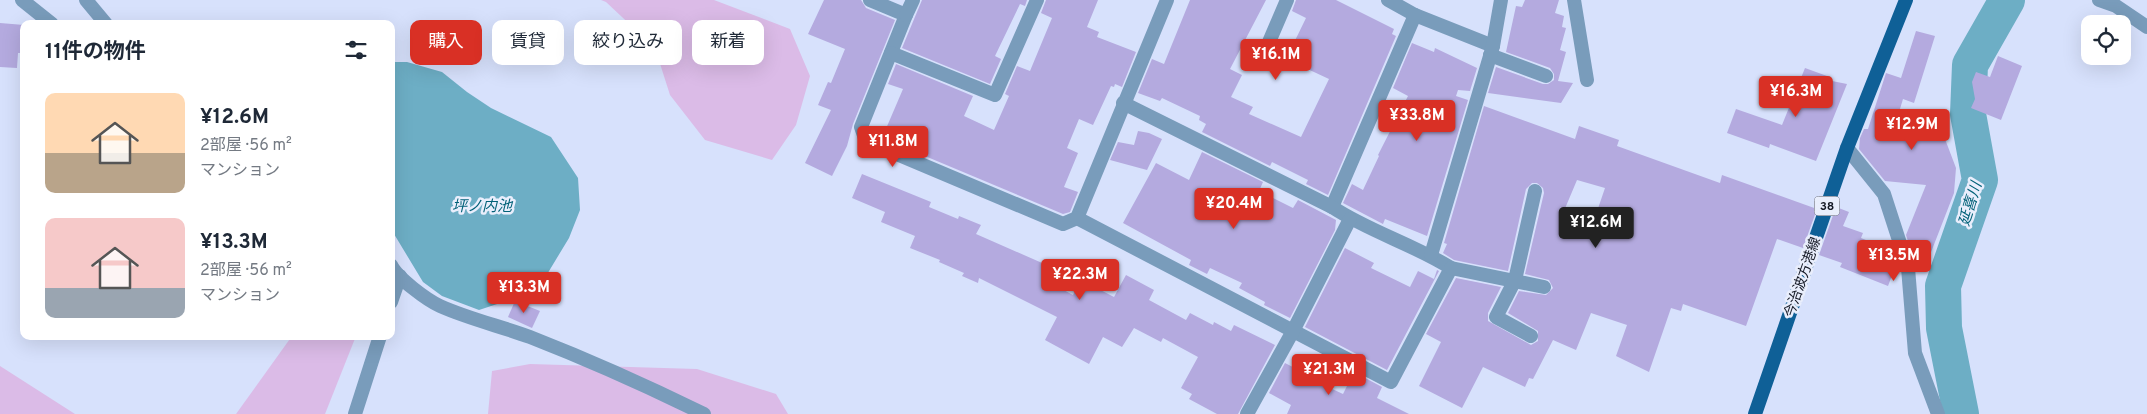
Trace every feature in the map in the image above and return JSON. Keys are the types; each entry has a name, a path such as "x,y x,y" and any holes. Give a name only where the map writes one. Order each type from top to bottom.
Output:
{"main road":[{"name":"今治波方港線","path":"1755,414 1847,148 1906,0"}],"street":[{"path":"22,0 47,20"},
{"path":"86,0 103,20"},
{"path":"870,0 906,15"},
{"path":"913,0 861,127 866,141 1063,224 1077,218 1167,0"},
{"path":"891,53 995,95 1037,0"},
{"path":"1260,63 1287,0"},
{"path":"1388,0 1546,76"},
{"path":"1431,255 1492,51 1501,0"},
{"path":"1574,0 1587,80"},
{"path":"2099,0 2116,6 2147,27"},
{"path":"1332,208 1415,14"},
{"path":"1123,103 1332,208 1350,219 1431,255 1451,268 1544,287"},
{"path":"1847,148 1884,194 1908,268 1915,353 1938,414"},
{"path":"1531,336 1496,317 1515,280 1535,191"},
{"path":"1077,218 1391,382 1451,268"},
{"path":"1247,414 1294,331 1350,219"},
{"path":"396,270 418,292 439,306 528,336 607,368 704,414"},
{"path":"355,414 379,340"}],"shaded area":[{"path":"601,0 714,0 790,29 810,76 796,125 772,160 705,140 670,95 660,65 682,65 682,20 625,20 606,2"},
{"path":"289,340 354,340 325,414 236,414"},
{"path":"530,364 697,369 776,394 788,414 488,414 492,371"},
{"path":"0,366 75,414 0,414"}],"water":[{"name":"坪ノ内池","path":"395,62 407,62 410,63 410,65 418,65 442,72 491,108 551,137 578,178 580,210 569,238 546,276 512,299 479,310 442,296 423,282 395,236"}],"building":[{"path":"824,0 861,0 866,8 895,20 853,124 847,146 832,176 805,163 831,110 818,105 828,82 831,83 845,49 808,34"},
{"path":"922,0 1027,0 1025,6 1020,4 995,56 1001,59 990,84 902,48"},
{"path":"1046,0 1098,0 1087,27 1099,32 1097,37 1136,52 1122,87 1115,84 1114,87 1111,86 1093,125 1079,119 1067,148 1078,153 1064,187 1078,192 1070,212 1063,214 882,138 903,89 888,84 896,64 973,96 964,116 994,130 1009,96 1005,94 1017,66 1030,71 1052,18 1041,13"},
{"path":"1190,0 1266,0 1230,69 1242,75 1231,97 1253,107 1249,114 1301,137 1329,79 1286,59 1306,18 1292,11 1296,0 1336,0 1394,29 1392,34 1396,36 1328,195 1306,184 1308,180 1272,162 1270,166 1202,132 1206,124 1199,120 1200,116 1162,98 1160,101 1138,93 1152,59 1164,64"},
{"path":"1525,0 1559,0 1555,13 1564,16 1562,27 1566,28 1560,50 1566,52 1558,81 1573,83 1561,103 1488,93 1496,67 1543,84 1548,84 1554,80 1554,74 1550,68 1506,52 1516,6 1522,7"},
{"path":"0,23 20,25 20,53 18,53 17,68 0,67"},
{"path":"1916,31 1935,36 1914,103 1903,99 1893,132 1945,139 1956,168 1954,193 1928,260 1912,253 1906,235 1926,185 1885,181 1859,149 1860,138 1864,129 1868,129 1886,73 1901,78"},
{"path":"1412,43 1434,52 1435,48 1477,68 1470,91 1458,90 1456,96 1468,100 1427,236 1385,219 1383,224 1343,203 1352,184 1363,190 1378,155 1408,96 1393,88"},
{"path":"1998,56 2022,66 2001,120 1971,108 1975,99 1972,82 1976,72 1990,77"},
{"path":"1805,68 1827,76 1827,80 1847,84 1816,161 1770,144 1769,148 1727,133 1736,109 1782,125"},
{"path":"1484,106 1575,139 1579,126 1619,140 1617,146 1720,183 1722,175 1817,209 1803,248 1777,239 1746,326 1683,304 1681,311 1671,308 1649,372 1616,356 1627,325 1591,313 1576,350 1553,340 1533,379 1529,378 1525,387 1483,367 1462,408 1419,386 1441,342 1426,334 1456,278 1501,287 1488,313 1488,321 1531,345 1538,341 1538,331 1508,313 1519,291 1546,295 1553,288 1549,280 1525,274 1544,193 1543,188 1537,183 1532,183 1526,189 1508,271 1454,260 1443,253 1447,244 1444,243","holes":["1577,180 1605,188 1591,229 1561,218"]},
{"path":"1138,131 1149,133 1162,139 1147,170 1110,160 1118,142 1134,145"},
{"path":"1202,152 1263,182 1259,191 1293,208 1298,200 1336,220 1335,230 1290,318 1264,305 1265,302 1239,288 1242,283 1210,268 1207,274 1189,265 1191,260 1123,223 1156,163 1189,180"},
{"path":"862,174 931,202 929,207 958,219 959,216 981,225 976,234 1049,266 1043,279 1073,295 1081,280 1114,297 1126,275 1154,290 1149,300 1186,320 1190,313 1213,325 1214,322 1231,331 1234,325 1275,345 1238,414 1217,414 1189,399 1192,394 1181,388 1198,357 1163,338 1161,342 1134,328 1122,347 1103,337 1089,364 1045,340 1057,317 979,278 978,283 962,276 964,273 939,262 940,260 910,248 915,236 881,222 885,212 852,198"},
{"path":"1836,207 1849,212 1843,226 1863,233 1861,238 1893,251 1897,262 1888,286 1840,267 1842,263 1819,255"},
{"path":"1345,248 1374,263 1371,268 1410,287 1418,271 1434,279 1437,270 1439,271 1387,370 1305,327"},
{"path":"515,301 540,311 532,328 508,317"},
{"path":"1285,363 1314,378 1313,380 1343,394 1354,372 1382,387 1377,398 1409,414 1287,414 1291,405 1269,393"}],"waterway":[{"name":"延喜川","path":"1961,414 1944,328 1943,286 1980,180 1968,114 1970,65 2007,0"}]}
